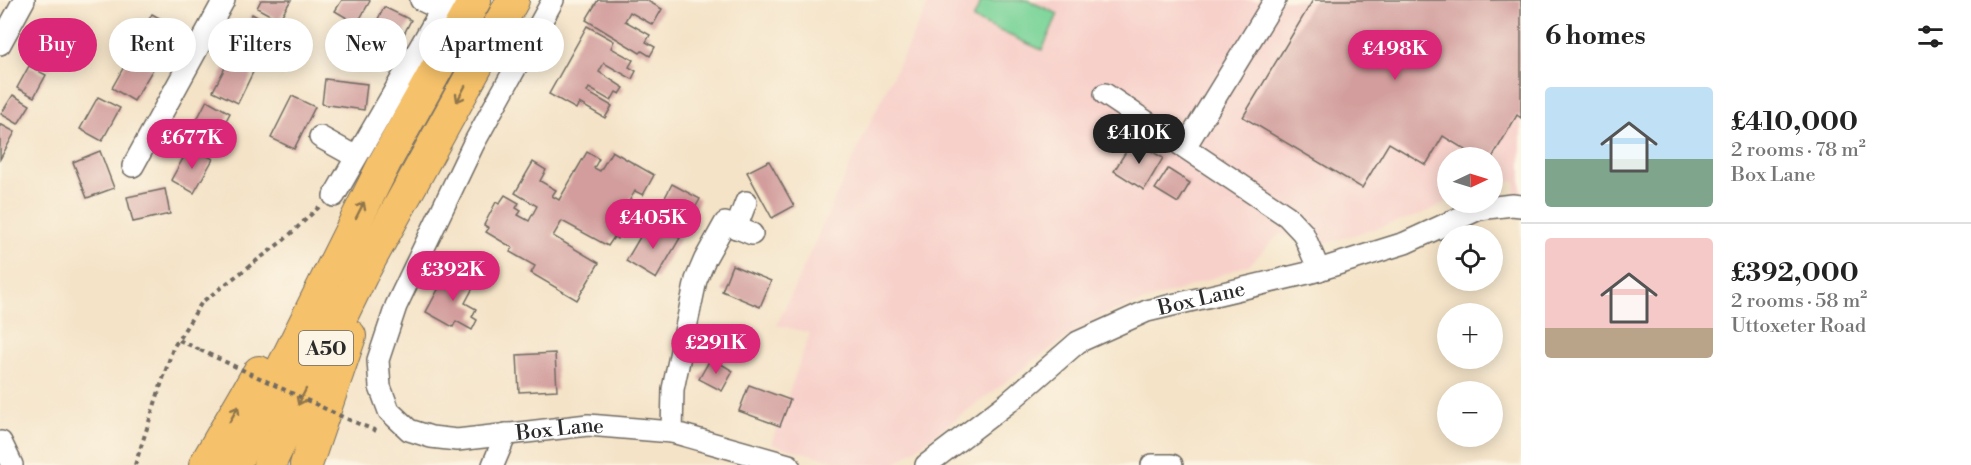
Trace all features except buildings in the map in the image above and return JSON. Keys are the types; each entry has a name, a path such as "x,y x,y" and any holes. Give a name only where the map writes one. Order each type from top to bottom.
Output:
{"highway":[{"name":"A50","path":"234,465 385,162 476,0"},
{"name":"A50","path":"268,465 362,274 513,0"},
{"path":"306,465 386,233"},
{"path":"205,465 248,388 334,262"}],"street":[{"path":"0,44 24,0"},
{"path":"133,165 224,0"},
{"path":"334,196 444,5 421,0"},
{"name":"Box Lane","path":"553,0 472,145 396,306 378,360 380,387 389,411 409,430 431,437 457,440 588,425 672,432 789,465"},
{"path":"1185,147 1275,0"},
{"path":"1105,94 1287,216 1303,233 1319,270"},
{"path":"320,137 356,157"},
{"path":"672,432 673,389 696,280 725,223 744,231 746,202"},
{"name":"Box Lane","path":"926,465 1009,402 1078,342 1148,310 1319,270 1405,243 1479,209 1516,206"},
{"path":"493,465 506,434"},
{"path":"1,442 12,465"},
{"path":"1152,465 1172,465"}],"path":[{"path":"135,465 173,348 202,302 284,240 334,196"},
{"path":"179,340 347,419"}],"shaded area":[{"path":"930,0 1521,0 1521,202 1514,201 1516,181 1503,183 1503,147 1437,147 1437,207 1417,216 1317,246 1280,234 1250,264 1102,315 1054,346 894,465 851,465 771,444 810,333 777,325 864,135"}],"green space":[{"path":"982,0 1027,0 1058,14 1042,50 973,19"}]}
